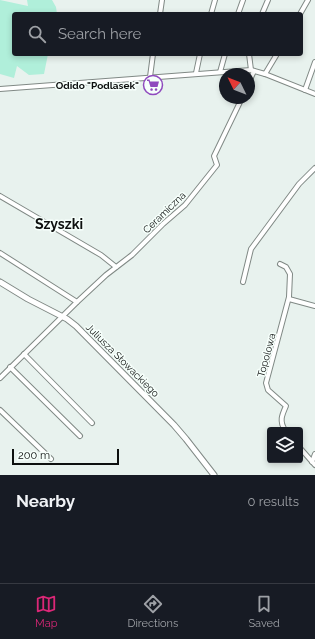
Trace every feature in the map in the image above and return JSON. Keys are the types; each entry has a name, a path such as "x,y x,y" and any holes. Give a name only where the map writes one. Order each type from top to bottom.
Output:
{"street":[{"path":"160,12 162,0"},
{"path":"212,12 215,0"},
{"path":"239,12 243,0"},
{"path":"263,12 268,0"},
{"path":"301,12 308,0"},
{"path":"150,77 153,56"},
{"path":"196,73 200,56"},
{"path":"221,68 224,56"},
{"path":"249,56 252,68"},
{"path":"265,74 276,56"},
{"path":"305,90 315,62"},
{"path":"255,71 315,94"},
{"path":"0,89 219,72"},
{"name":"Ceramiczna","path":"0,378 62,316 116,267 132,255 163,224 185,205 217,165 214,156 239,104"},
{"path":"243,282 252,249 299,184 315,168"},
{"path":"0,196 101,255 116,267"},
{"path":"0,252 77,302"},
{"name":"Topolowa","path":"280,264 286,267 290,274 289,299 266,384 268,390 286,406 281,418 284,427"},
{"name":"Juliusza Słowackiego","path":"0,282 28,299 62,316 76,326 167,417 186,438 214,475"},
{"path":"289,299 315,306"},
{"path":"24,354 92,423"},
{"path":"10,367 80,436"},
{"path":"0,410 51,459"},
{"path":"303,451 314,464"},
{"path":"314,464 315,454"}],"green space":[{"path":"0,0 28,6 27,0 52,0 57,12 12,12 12,56 48,56 44,74 29,75 17,66 14,78 0,74"}],"place":[{"name":"Odido \"Podlasek\"","path":"153,85"}],"district":[{"name":"Szyszki","path":"59,224"}]}
